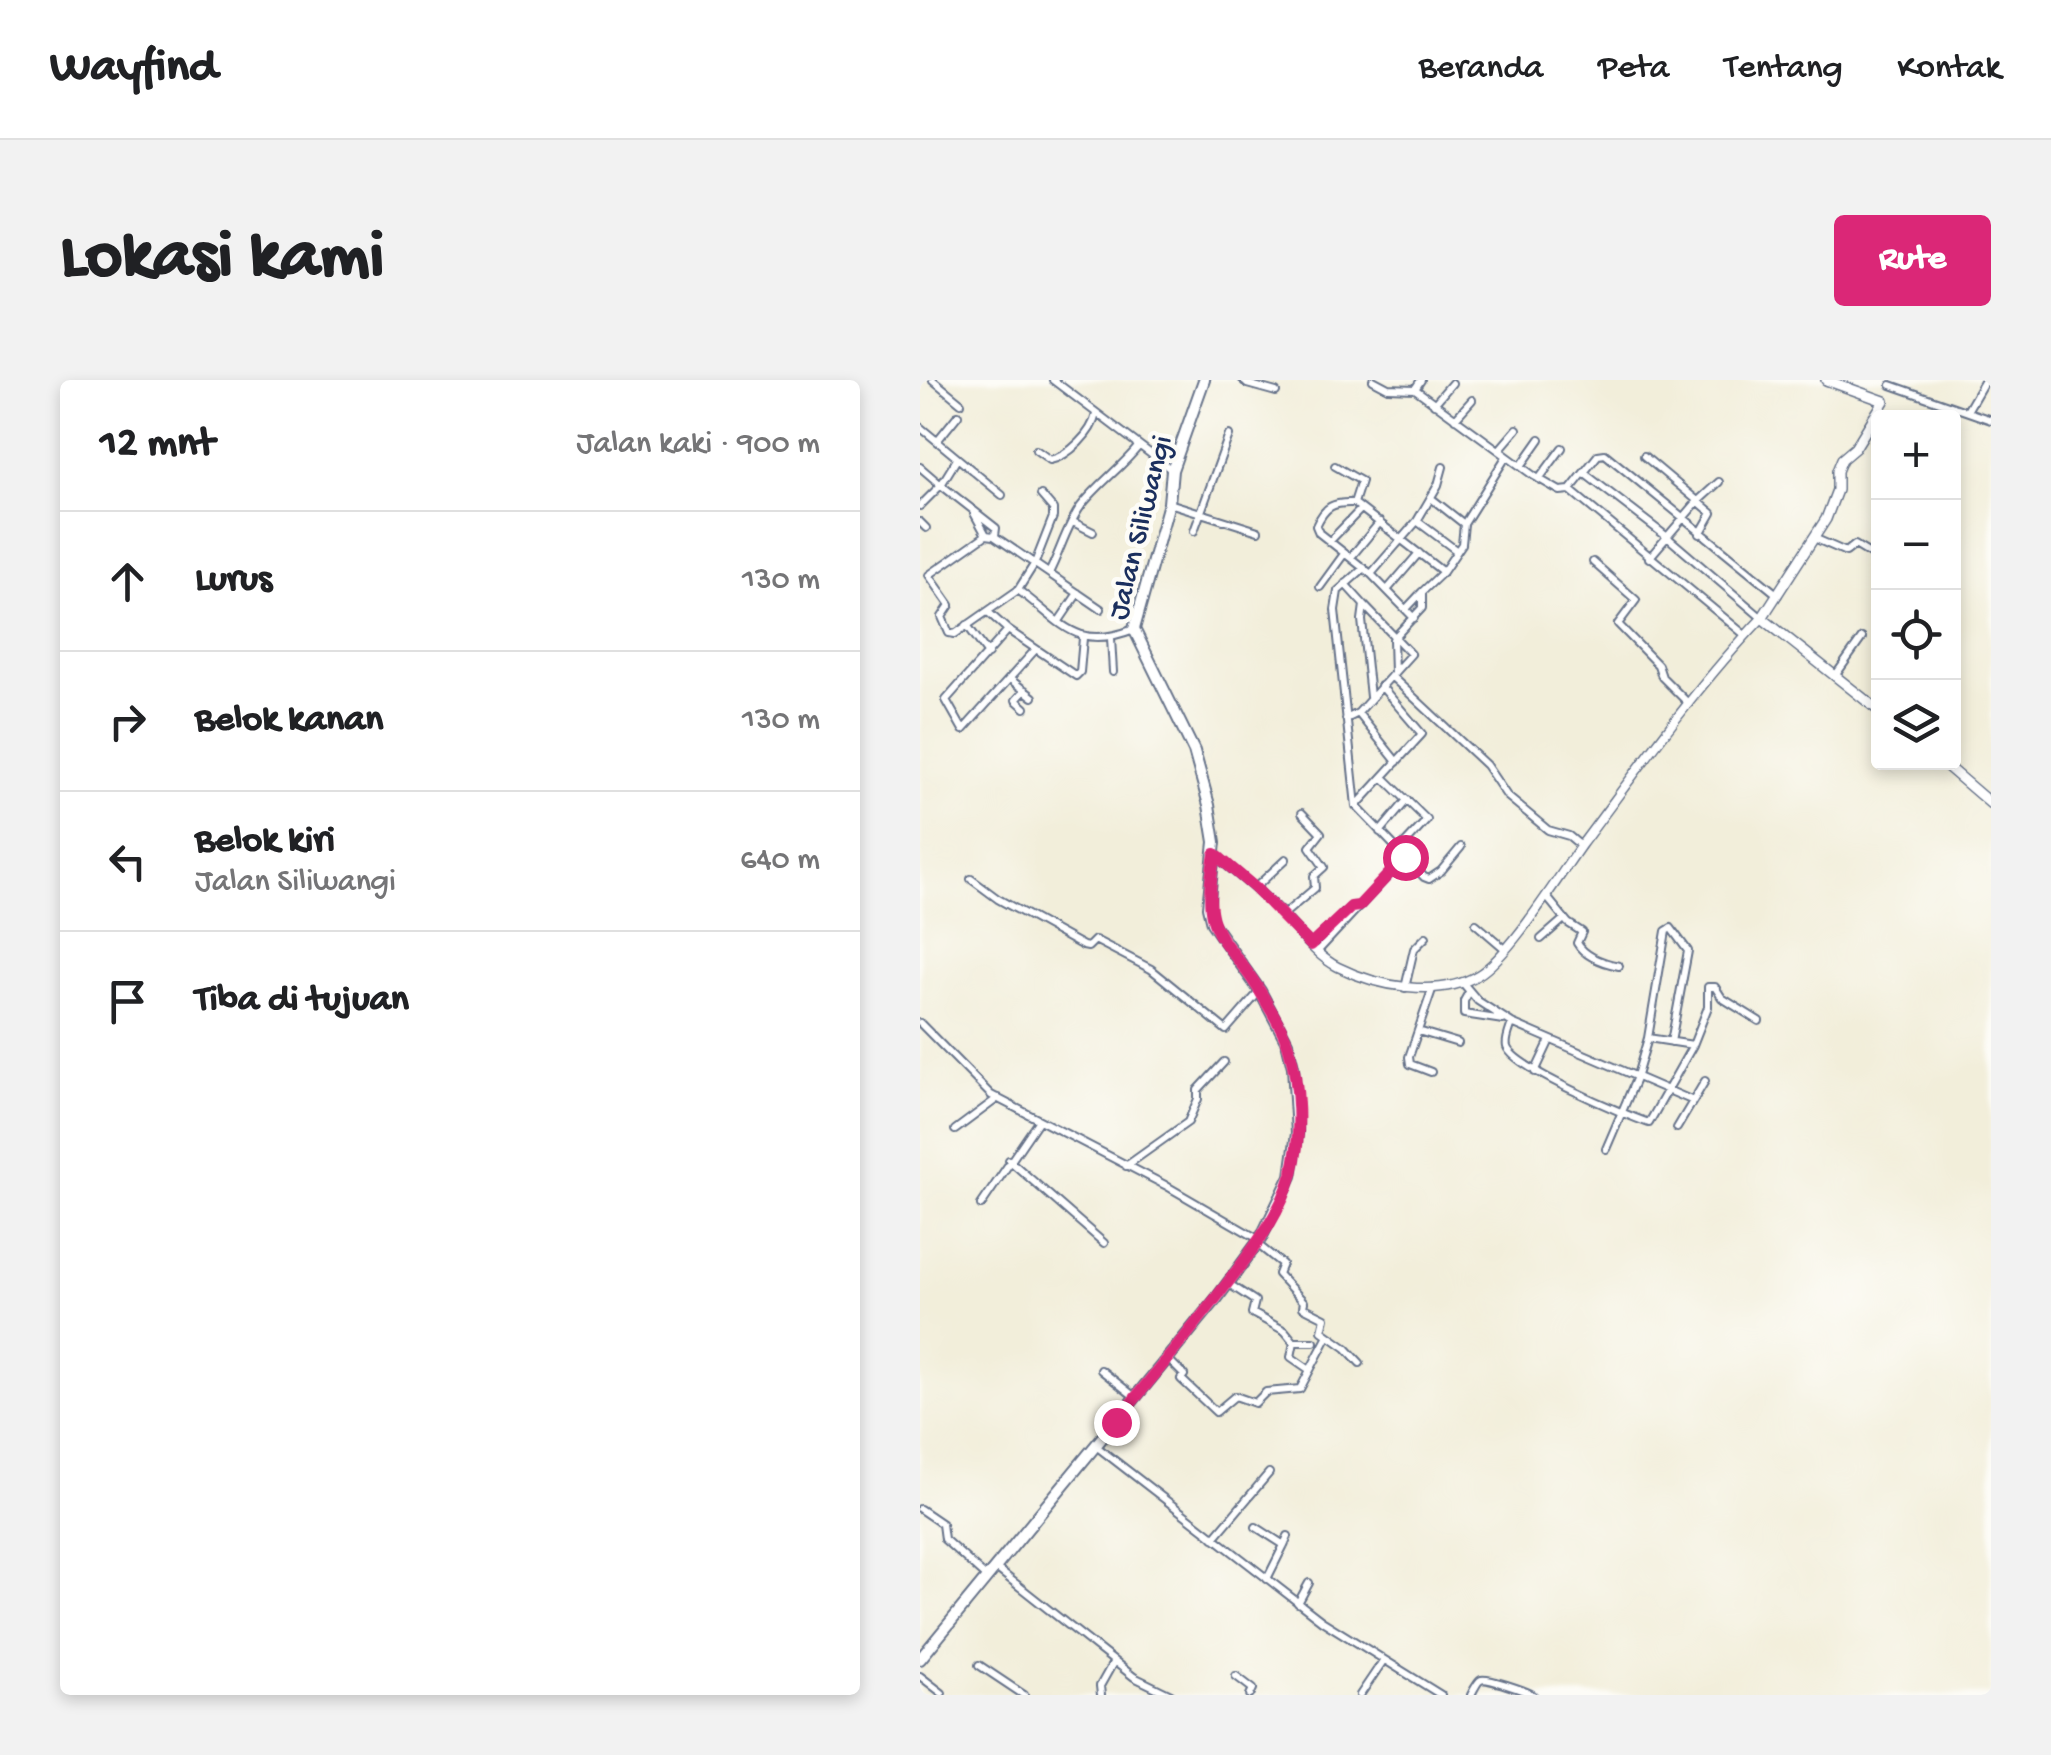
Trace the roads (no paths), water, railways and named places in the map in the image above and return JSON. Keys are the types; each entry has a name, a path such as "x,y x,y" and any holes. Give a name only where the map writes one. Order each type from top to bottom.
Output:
{"main road":[{"name":"Jalan Siliwangi","path":"921,1657 1228,1283 1258,1242 1291,1176 1297,1134 1293,1067 1287,1042 1260,991 1212,923 1208,906 1215,854 1214,826 1194,750 1134,629 1169,504 1172,470 1204,380"},
{"path":"1826,380 1884,401 1839,464 1834,501 1762,618 1871,704"},
{"path":"1951,770 1991,804"}],"street":[{"path":"1053,380 1172,470"},
{"path":"1243,380 1276,392"},
{"path":"1373,380 1388,388 1415,389 1560,491 1570,490 1598,455 1604,454 1778,594"},
{"path":"1415,389 1421,380"},
{"path":"1968,411 1985,380"},
{"path":"939,382 960,402"},
{"path":"1884,401 1893,383 1991,420"},
{"path":"1434,404 1452,384"},
{"path":"1455,419 1472,400"},
{"path":"1036,450 1050,460 1060,457 1094,425 1096,414"},
{"path":"937,441 958,415"},
{"path":"920,428 1002,495"},
{"path":"1406,609 1443,572 1462,544 1464,524 1518,429"},
{"path":"1194,531 1228,436"},
{"path":"1521,466 1540,440"},
{"path":"1049,574 1080,508 1138,447 1135,442"},
{"path":"1538,478 1562,448"},
{"path":"1644,456 1713,515 1700,534"},
{"path":"921,503 942,485 958,459"},
{"path":"1335,466 1361,481 1354,502"},
{"path":"1372,574 1416,521 1438,486 1442,467"},
{"path":"920,468 996,528 930,575 950,604 942,617 950,633 956,634 1018,590 1034,563 1054,513 1042,495"},
{"path":"1215,854 1336,966 1370,980 1405,988 1458,982 1478,975 1546,896 1690,705 1762,618 1584,473"},
{"path":"1649,558 1697,502 1720,482"},
{"path":"1570,490 1745,635"},
{"path":"1431,498 1464,524"},
{"path":"1414,618 1372,574 1316,529 1324,511 1337,502 1354,502 1443,572"},
{"path":"1169,504 1258,530"},
{"path":"1329,542 1361,509"},
{"path":"1416,521 1456,551"},
{"path":"1073,522 1093,532"},
{"path":"1320,587 1380,522"},
{"path":"990,535 1101,609"},
{"path":"1814,538 1846,552 1856,546 1871,555"},
{"path":"1388,590 1419,553"},
{"path":"1593,562 1636,600 1618,624 1690,705"},
{"path":"1364,568 1338,590 1335,610 1356,806 1429,879 1461,846"},
{"path":"1345,584 1411,654 1358,713 1346,718"},
{"path":"1018,590 1083,638 1111,638 1134,629"},
{"path":"1059,620 1078,592"},
{"path":"1422,592 1424,604 1396,637 1392,674 1486,765 1507,796 1536,821 1581,846"},
{"path":"1364,604 1362,620 1370,698"},
{"path":"987,612 1076,676 1080,672 1083,638"},
{"path":"967,625 988,654"},
{"path":"1008,630 946,700 963,730 1036,649"},
{"path":"1111,638 1113,672"},
{"path":"1835,676 1862,638"},
{"path":"1010,679 1034,697"},
{"path":"1356,806 1422,733 1382,686"},
{"path":"1024,690 1016,700 1025,708"},
{"path":"1358,713 1397,762"},
{"path":"1314,948 1359,906 1427,820 1384,778"},
{"path":"1380,832 1407,800"},
{"path":"1282,915 1315,888 1314,876 1324,867 1310,846 1320,833 1302,813"},
{"path":"1255,888 1286,858"},
{"path":"972,879 1083,946 1088,947 1095,940 1145,965 1226,1030 1260,991"},
{"path":"1546,896 1564,919 1582,932 1579,948 1604,963 1619,966"},
{"path":"1541,940 1564,919"},
{"path":"1476,924 1504,948"},
{"path":"1606,1149 1636,1079 1648,1038 1666,931 1671,928 1688,952 1671,1042"},
{"path":"1405,988 1414,949 1426,937"},
{"path":"1458,982 1509,1022 1692,1100"},
{"path":"1458,982 1464,1001"},
{"path":"1431,1072 1409,1062 1433,986"},
{"path":"1509,1022 1508,1050 1535,1072 1650,1122 1692,1045 1708,1007 1708,987 1716,987 1720,996 1759,1021"},
{"path":"1469,992 1462,1010 1466,1015 1509,1022"},
{"path":"1708,1007 1720,996"},
{"path":"920,1023 974,1080 998,1098 1258,1242 1282,1264 1278,1274 1304,1302 1302,1308 1325,1318 1322,1330 1360,1362"},
{"path":"1418,1032 1458,1043"},
{"path":"1648,1038 1692,1045"},
{"path":"1535,1072 1550,1040"},
{"path":"1126,1166 1188,1122 1198,1090 1224,1062"},
{"path":"1677,1128 1705,1081"},
{"path":"955,1130 998,1098"},
{"path":"982,1205 1038,1120"},
{"path":"1009,1160 1104,1242"},
{"path":"1228,1283 1254,1301 1252,1313 1285,1331 1294,1342"},
{"path":"1168,1359 1184,1376 1181,1378 1216,1412 1235,1396 1257,1403 1266,1392 1300,1389 1328,1336"},
{"path":"1294,1342 1314,1342"},
{"path":"1294,1342 1291,1357 1307,1368"},
{"path":"1101,1370 1136,1398"},
{"path":"1096,1446 1298,1603 1383,1662 1442,1695"},
{"path":"1214,1538 1269,1472"},
{"path":"920,1509 942,1524 944,1539 987,1578"},
{"path":"1256,1527 1284,1546"},
{"path":"1267,1579 1288,1536"},
{"path":"996,1568 1134,1677 1166,1694"},
{"path":"1298,1603 1309,1584"},
{"path":"1101,1695 1100,1686 1114,1660"},
{"path":"1360,1695 1383,1662"},
{"path":"979,1666 1024,1695"},
{"path":"920,1676 942,1694"},
{"path":"1236,1676 1253,1689 1250,1695"},
{"path":"1470,1695 1482,1679 1533,1695"},
{"path":"1002,1695 1009,1685"}]}
